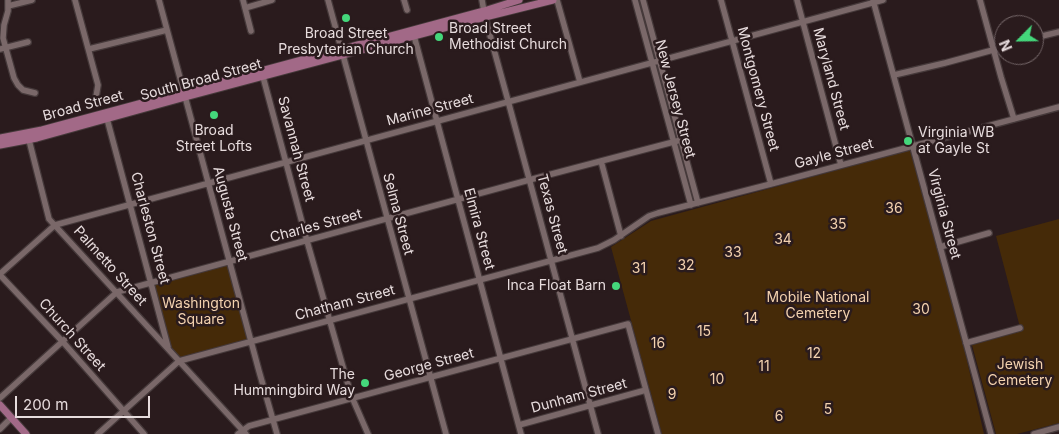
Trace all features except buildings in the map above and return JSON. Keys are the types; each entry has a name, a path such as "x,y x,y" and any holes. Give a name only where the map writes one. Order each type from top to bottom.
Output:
{"main road":[{"name":"Broad Street","path":"0,138 107,116 485,14 519,0"},
{"path":"485,14 553,0"},
{"path":"0,145 29,140 107,116"},
{"path":"0,405 26,434"}],"street":[{"path":"32,0 8,3 4,25 3,49 18,85 23,90 35,92"},
{"path":"75,0 98,86 96,97"},
{"name":"Augusta Street","path":"159,0 277,434"},
{"path":"243,0 251,30"},
{"path":"245,8 272,0"},
{"name":"Selma Street","path":"328,0 446,434"},
{"path":"404,0 407,10"},
{"name":"Texas Street","path":"482,0 598,434"},
{"path":"557,0 580,82"},
{"name":"New Jersey Street","path":"635,0 691,205"},
{"name":"New Jersey Street","path":"643,0 698,203"},
{"name":"Montgomery Street","path":"721,0 771,184"},
{"name":"Maryland Street","path":"797,0 842,165"},
{"name":"Marine Street","path":"0,274 55,225 802,22 873,1 883,0"},
{"path":"980,0 1014,119"},
{"name":"Virginia Street","path":"873,1 991,434"},
{"path":"88,49 167,30"},
{"path":"1044,36 1059,32"},
{"name":"Elmira Street","path":"413,33 521,434"},
{"path":"3,49 28,42"},
{"path":"894,75 993,50"},
{"name":"Savannah Street","path":"263,74 307,241 352,399 368,434"},
{"name":"Gayle Street","path":"621,236 649,216 1059,107"},
{"name":"Charleston Street","path":"107,116 169,350"},
{"name":"Palmetto Street","path":"29,140 49,219 180,361 242,433"},
{"name":"Charles Street","path":"0,398 117,292 681,140"},
{"path":"601,161 621,236"},
{"path":"940,246 990,233"},
{"name":"Chatham Street","path":"98,434 180,361 598,248 621,236"},
{"name":"Church Street","path":"0,274 144,434"},
{"name":"George Street","path":"242,433 249,426 628,324 646,390"},
{"path":"966,343 1020,328"},
{"path":"646,390 656,434"},
{"name":"Dunham Street","path":"519,425 646,390"},
{"path":"0,429 11,418"},
{"path":"1034,434 1059,427"}],"green space":[{"name":"Mobile National Cemetery","path":"910,150 964,348 984,434 662,434 611,247 651,221"},
{"name":"Jewish Cemetery","path":"1059,219 1059,423 1017,434 996,434 972,345 1021,331 996,236"},
{"name":"Washington Square","path":"230,262 251,341 179,361 169,350 152,283"}],"place":[{"name":"Broad Street Presbyterian Church","path":"346,18"},
{"name":"Broad Street Methodist Church","path":"439,37"},
{"name":"Broad Street Lofts","path":"214,115"},
{"name":"Virginia WB at Gayle St","path":"908,141"},
{"name":"Inca Float Barn","path":"616,286"},
{"name":"The Hummingbird Way","path":"365,383"}],"park label":[{"name":"36","path":"894,209"},
{"name":"35","path":"838,225"},
{"name":"34","path":"783,240"},
{"name":"33","path":"733,253"},
{"name":"32","path":"686,266"},
{"name":"31","path":"639,269"},
{"name":"30","path":"921,310"},
{"name":"14","path":"751,319"},
{"name":"15","path":"704,332"},
{"name":"16","path":"658,344"},
{"name":"12","path":"814,354"},
{"name":"11","path":"764,367"},
{"name":"10","path":"717,380"},
{"name":"9","path":"672,395"},
{"name":"5","path":"828,410"},
{"name":"6","path":"779,417"}]}
